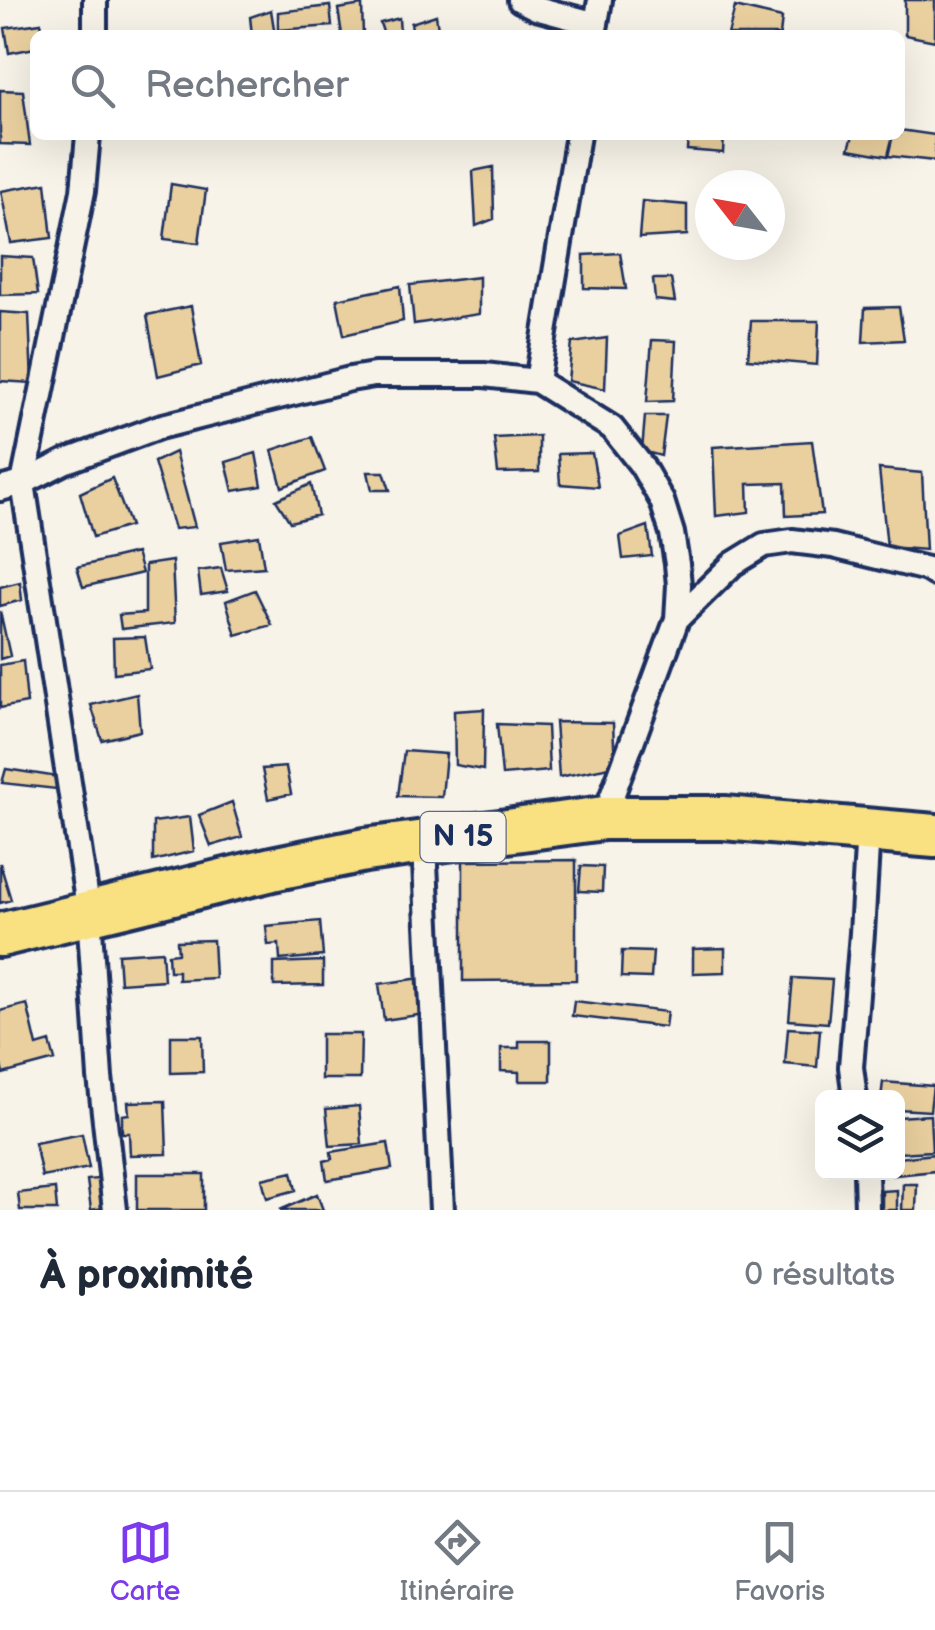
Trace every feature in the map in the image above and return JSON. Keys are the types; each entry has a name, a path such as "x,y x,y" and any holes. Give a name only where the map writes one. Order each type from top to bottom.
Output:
{"highway":[{"name":"N 15","path":"0,935 365,850 604,818 724,818 935,836"}],"street":[{"path":"95,0 95,30"},
{"path":"520,0 595,29 600,0"},
{"path":"88,140 83,191 24,483 88,913 115,1210"},
{"path":"537,382 577,140"},
{"path":"0,489 24,483 64,462 158,428 350,379 374,375 484,375 537,382 612,428 642,466 662,502 672,533 679,585 677,619 604,818"},
{"path":"677,619 732,564 764,546 778,543 833,546 935,574"},
{"path":"854,1090 850,1067 868,830"},
{"path":"424,843 442,1210"},
{"path":"866,1180 868,1210"}],"building":[{"path":"905,0 935,0 935,41 905,35"},
{"path":"362,5 363,30 341,30 338,9"},
{"path":"330,6 332,26 278,30 278,12"},
{"path":"735,7 782,18 781,30 729,30"},
{"path":"271,10 274,30 251,30 250,17"},
{"path":"436,15 438,30 412,30 411,23"},
{"path":"399,18 400,30 382,30 380,23"},
{"path":"41,23 43,30 30,30 30,49 9,53 5,28"},
{"path":"0,90 23,91 30,145 0,144"},
{"path":"905,131 935,135 935,161 888,156 892,140 905,140"},
{"path":"688,140 724,140 723,153 687,150"},
{"path":"852,140 892,140 888,156 849,149"},
{"path":"493,167 494,219 476,226 473,171"},
{"path":"46,183 52,238 11,243 1,191"},
{"path":"171,184 206,190 199,243 164,239"},
{"path":"642,201 687,205 687,235 639,238"},
{"path":"620,253 626,289 584,288 584,255"},
{"path":"0,256 33,258 38,294 0,295"},
{"path":"479,277 479,314 414,324 410,285"},
{"path":"653,279 671,279 675,302 655,300"},
{"path":"400,286 403,321 344,335 337,299"},
{"path":"191,306 201,365 158,376 147,315"},
{"path":"899,307 904,340 863,342 865,308"},
{"path":"0,312 29,314 32,383 0,381"},
{"path":"751,321 819,321 817,365 748,359"},
{"path":"607,338 605,389 568,381 572,343"},
{"path":"652,340 676,341 673,401 647,402"},
{"path":"645,416 666,416 661,456 642,451"},
{"path":"539,436 539,472 498,473 494,438"},
{"path":"312,437 325,471 282,487 272,450"},
{"path":"812,441 822,514 786,516 785,483 748,484 749,512 716,516 713,447"},
{"path":"175,452 195,527 174,529 154,462"},
{"path":"256,453 262,486 233,491 226,462"},
{"path":"592,453 598,487 560,484 558,454"},
{"path":"879,469 922,473 926,550 887,547"},
{"path":"368,472 384,472 390,490 372,490"},
{"path":"112,478 130,526 93,537 80,493"},
{"path":"311,484 318,515 290,522 276,500"},
{"path":"648,526 652,556 623,559 620,536"},
{"path":"259,536 264,567 226,570 221,542"},
{"path":"136,553 142,573 83,587 77,567"},
{"path":"172,561 175,623 121,629 119,615 145,613 145,565"},
{"path":"221,568 228,591 201,595 198,571"},
{"path":"20,582 22,600 0,606 0,587"},
{"path":"255,590 272,625 236,635 226,601"},
{"path":"0,611 10,656 0,659"},
{"path":"145,637 150,669 114,673 113,638"},
{"path":"23,661 27,703 0,708 0,665"},
{"path":"137,694 140,731 102,740 91,705"},
{"path":"484,709 483,770 455,765 454,711"},
{"path":"555,722 613,723 615,766 559,777"},
{"path":"497,724 547,726 549,771 502,775"},
{"path":"404,751 446,754 442,797 398,796"},
{"path":"286,767 291,794 268,799 262,769"},
{"path":"6,769 58,777 56,789 2,783"},
{"path":"232,802 242,837 211,846 199,815"},
{"path":"190,817 194,851 153,861 153,822"},
{"path":"576,860 576,980 463,981 463,861"},
{"path":"0,863 11,900 0,903"},
{"path":"581,866 603,867 602,892 579,891"},
{"path":"320,921 323,956 280,960 279,944 268,945 266,926"},
{"path":"213,940 215,978 178,980 178,971 169,971 168,954 178,953 177,941"},
{"path":"725,948 725,972 693,973 693,949"},
{"path":"162,951 164,980 120,983 118,954"},
{"path":"622,951 653,952 651,978 621,977"},
{"path":"323,961 323,985 274,986 274,963"},
{"path":"421,978 425,1014 384,1020 379,984"},
{"path":"793,978 832,980 828,1023 789,1020"},
{"path":"574,1001 667,1012 665,1027 572,1016"},
{"path":"27,1004 37,1046 50,1042 55,1060 3,1074 0,1011"},
{"path":"788,1028 820,1030 817,1067 785,1064"},
{"path":"321,1034 361,1034 360,1079 321,1079"},
{"path":"171,1036 202,1036 203,1072 171,1073"},
{"path":"519,1041 551,1041 551,1081 519,1081 519,1072 501,1071 501,1048 519,1048"},
{"path":"883,1082 933,1086 930,1111 905,1109 905,1090 882,1090"},
{"path":"165,1101 167,1154 130,1155 129,1133 122,1133 122,1115 129,1114 128,1102"},
{"path":"359,1106 362,1144 330,1146 326,1109"},
{"path":"930,1115 932,1151 905,1153 905,1117"},
{"path":"82,1134 89,1168 42,1177 35,1143"},
{"path":"388,1143 392,1169 327,1180 324,1161 332,1159 331,1152"},
{"path":"935,1154 935,1171 905,1174 905,1157"},
{"path":"292,1172 296,1190 267,1198 262,1179"},
{"path":"137,1174 204,1174 204,1210 137,1210"},
{"path":"106,1178 109,1207 91,1210 87,1180"},
{"path":"903,1184 917,1184 916,1210 902,1210"},
{"path":"55,1189 57,1210 20,1210 18,1193"},
{"path":"897,1190 897,1210 882,1210 882,1191"},
{"path":"317,1194 323,1210 280,1210"}]}
